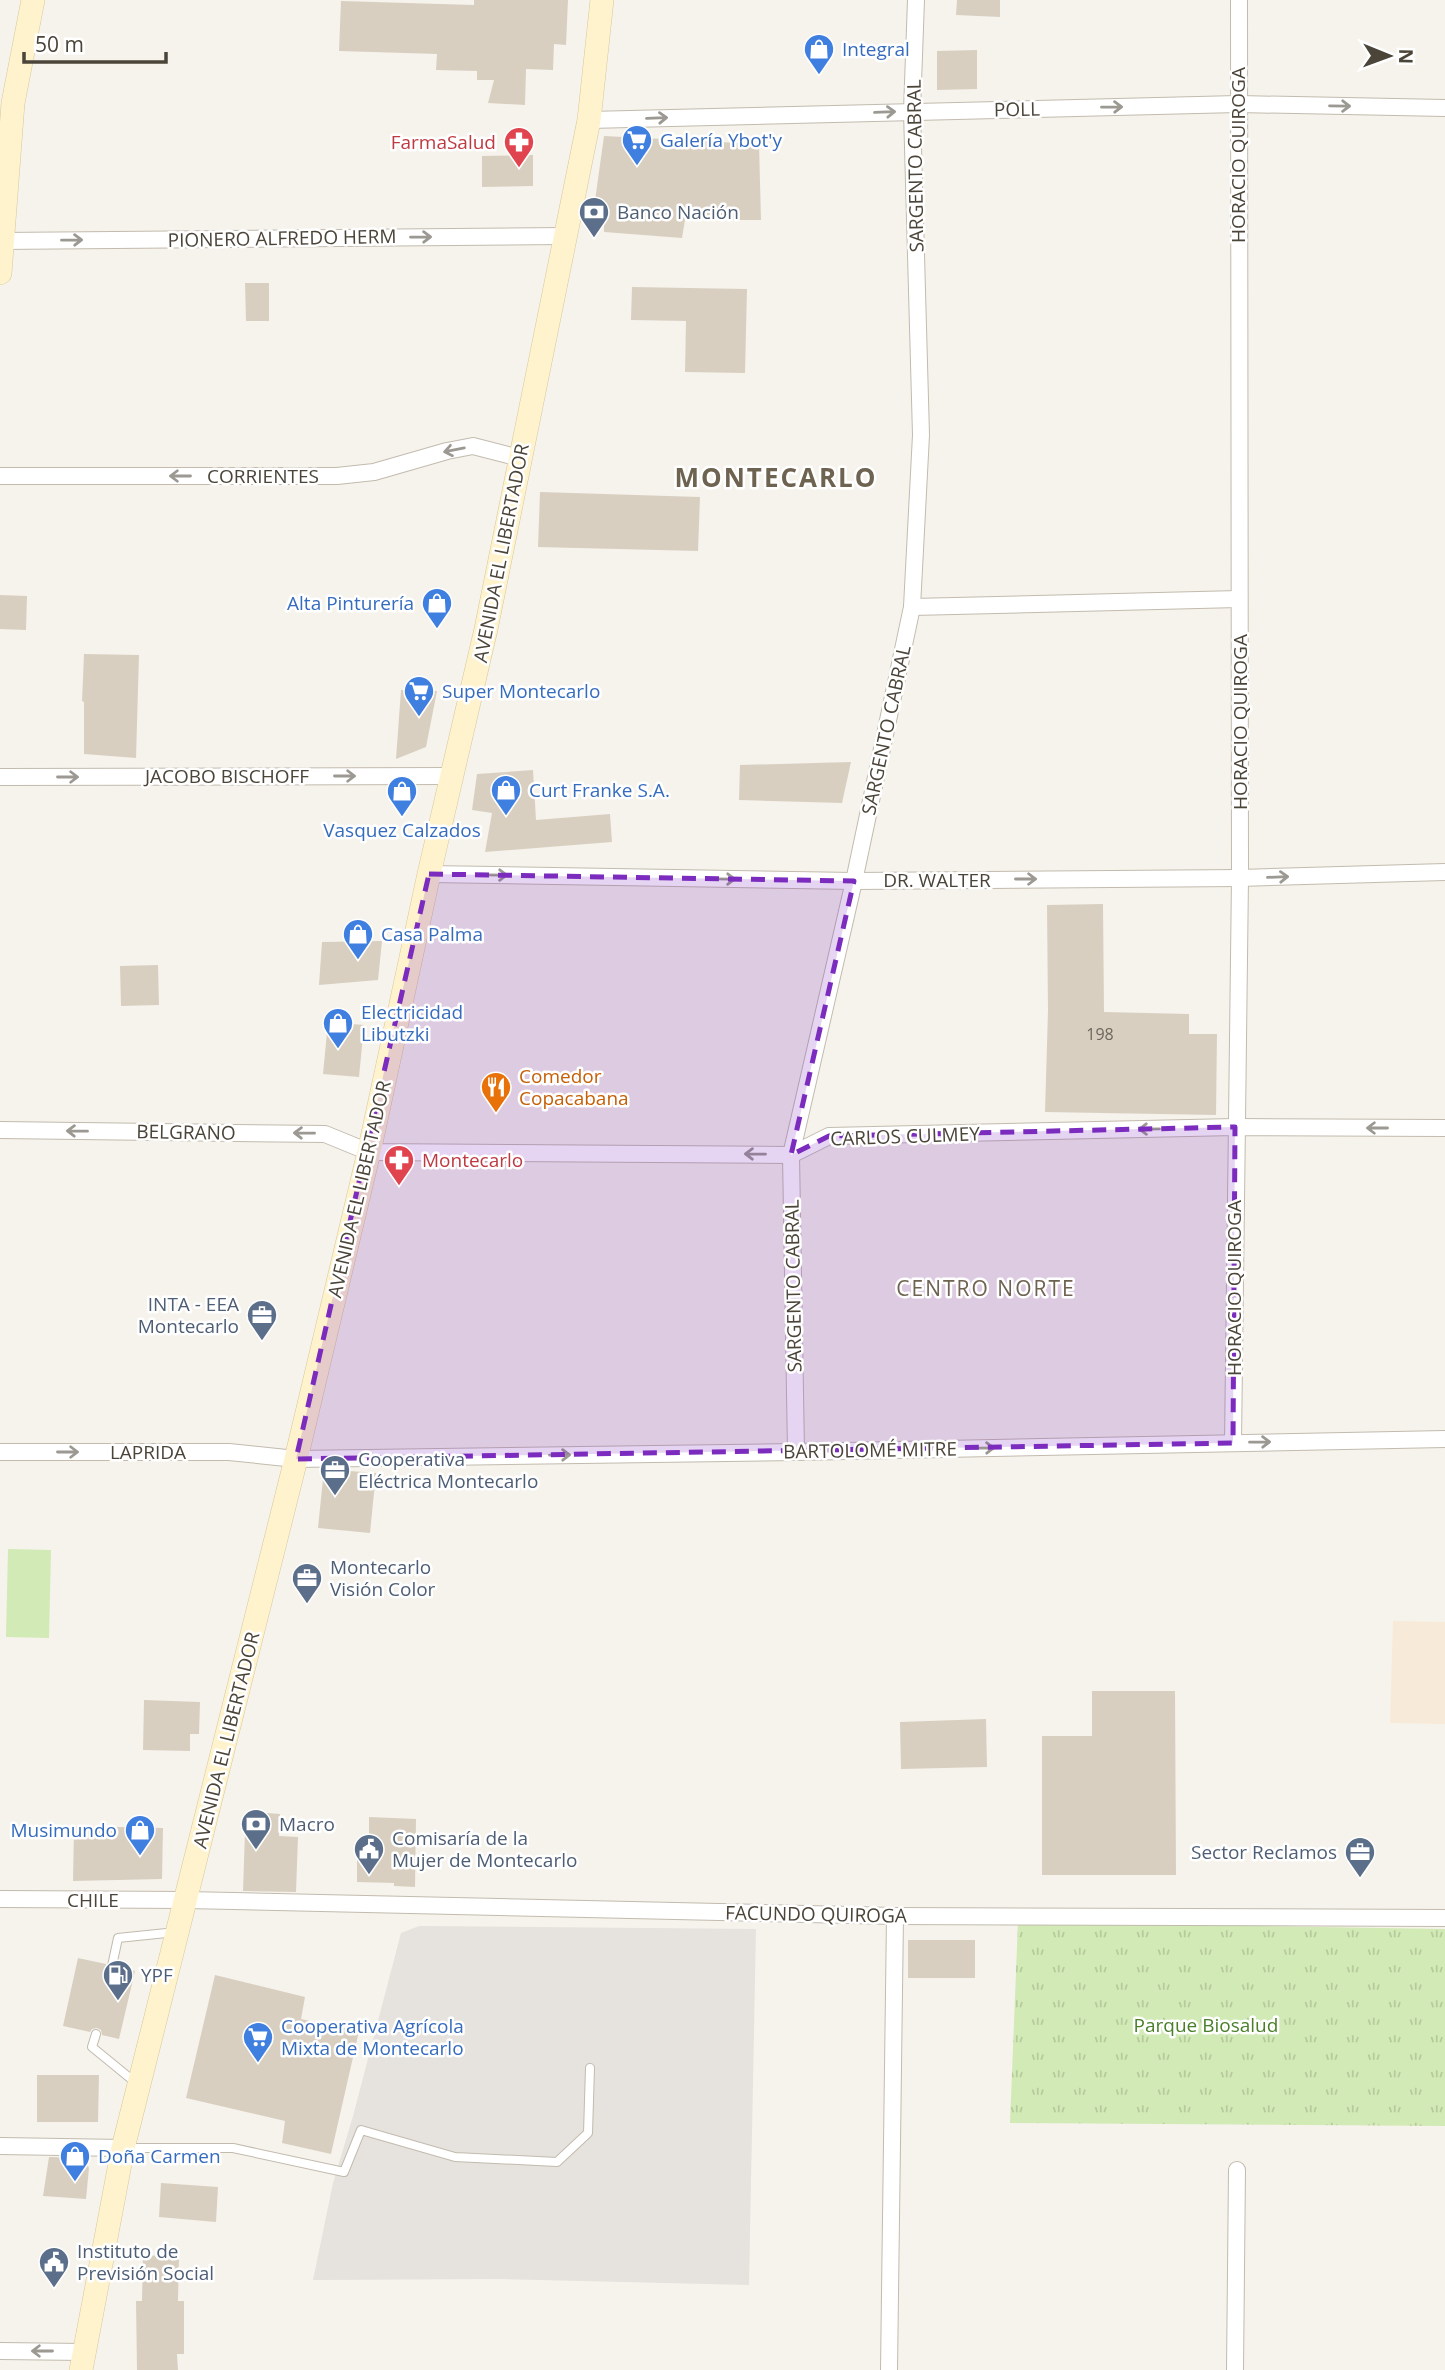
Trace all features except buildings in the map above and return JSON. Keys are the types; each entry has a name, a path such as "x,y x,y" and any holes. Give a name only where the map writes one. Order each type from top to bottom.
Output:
{"main road":[{"path":"0,273 7,103 33,0"},
{"name":"AVENIDA EL LIBERTADOR","path":"83,2361 123,2148 296,1458 369,1152 429,874 486,629 589,120 602,0"}],"street":[{"name":"SARGENTO CABRAL","path":"796,1452 791,1155 854,881 912,607 921,435 912,111 916,0"},
{"name":"HORACIO QUIROGA","path":"1233,1443 1240,878 1239,0"},
{"name":"POLL","path":"589,120 1238,104 1445,108"},
{"name":"PIONERO ALFREDO HERM","path":"2,241 564,236"},
{"name":"CORRIENTES","path":"0,476 337,476 374,472 473,446 520,458"},
{"path":"912,607 1239,600"},
{"name":"JACOBO BISCHOFF","path":"0,777 453,776"},
{"name":"DR. WALTER","path":"429,874 854,881 1240,878 1445,872"},
{"name":"CARLOS CULMEY","path":"369,1152 791,1155 829,1136 1236,1128 1445,1128"},
{"name":"BELGRANO","path":"0,1130 325,1134 369,1152"},
{"name":"BARTOLOMÉ MITRE","path":"296,1458 796,1452 1445,1439"},
{"name":"LAPRIDA","path":"0,1452 229,1452 296,1458"},
{"name":"CHILE","path":"0,1899 187,1900"},
{"name":"FACUNDO QUIROGA","path":"187,1900 895,1916 1445,1918"},
{"path":"889,2370 895,1916"},
{"path":"0,2146 123,2148"},
{"path":"1235,2370 1237,2170"},
{"path":"0,2351 83,2361"}],"lane":[{"path":"112,1966 118,1938 179,1932"},
{"path":"96,2034 92,2047 139,2085"},
{"path":"123,2148 233,2148 344,2172 361,2130 455,2157 557,2162 588,2133 590,2068"}],"highlighted area":[{"path":"429,874 854,881 791,1155 829,1136 1235,1127 1233,1443 296,1459"}],"shaded area":[{"path":"1393,1621 1445,1622 1445,1724 1390,1723"},
{"path":"419,1926 756,1929 749,2285 498,2279 313,2280 333,2183 401,1933"}],"green space":[{"path":"8,1549 51,1550 49,1638 6,1637"},
{"name":"Parque Biosalud","path":"1018,1922 1445,1929 1445,2126 1010,2123"}],"place":[{"name":"Integral","path":"819,76"},
{"name":"Galería Ybot'y","path":"637,167"},
{"name":"FarmaSalud","path":"519,169"},
{"name":"Banco Nación","path":"594,239"},
{"name":"Alta Pinturería","path":"437,630"},
{"name":"Super Montecarlo","path":"419,718"},
{"name":"Curt Franke S.A.","path":"506,817"},
{"name":"Vasquez Calzados","path":"402,818"},
{"name":"Casa Palma","path":"358,961"},
{"name":"Electricidad Libutzki","path":"338,1050"},
{"name":"Comedor Copacabana","path":"496,1114"},
{"name":"Montecarlo","path":"399,1187"},
{"name":"INTA - EEA Montecarlo","path":"262,1342"},
{"name":"Cooperativa Eléctrica Montecarlo","path":"335,1497"},
{"name":"Montecarlo Visión Color","path":"307,1605"},
{"name":"Macro","path":"256,1851"},
{"name":"Musimundo","path":"140,1857"},
{"name":"Comisaría de la Mujer de Montecarlo","path":"369,1876"},
{"name":"Sector Reclamos","path":"1360,1879"},
{"name":"YPF","path":"118,2002"},
{"name":"Cooperativa Agrícola Mixta de Montecarlo","path":"258,2064"},
{"name":"Doña Carmen","path":"75,2183"},
{"name":"Instituto de Previsión Social","path":"54,2289"}],"district":[{"name":"MONTECARLO","path":"776,478"},
{"name":"CENTRO NORTE","path":"986,1289"}]}
